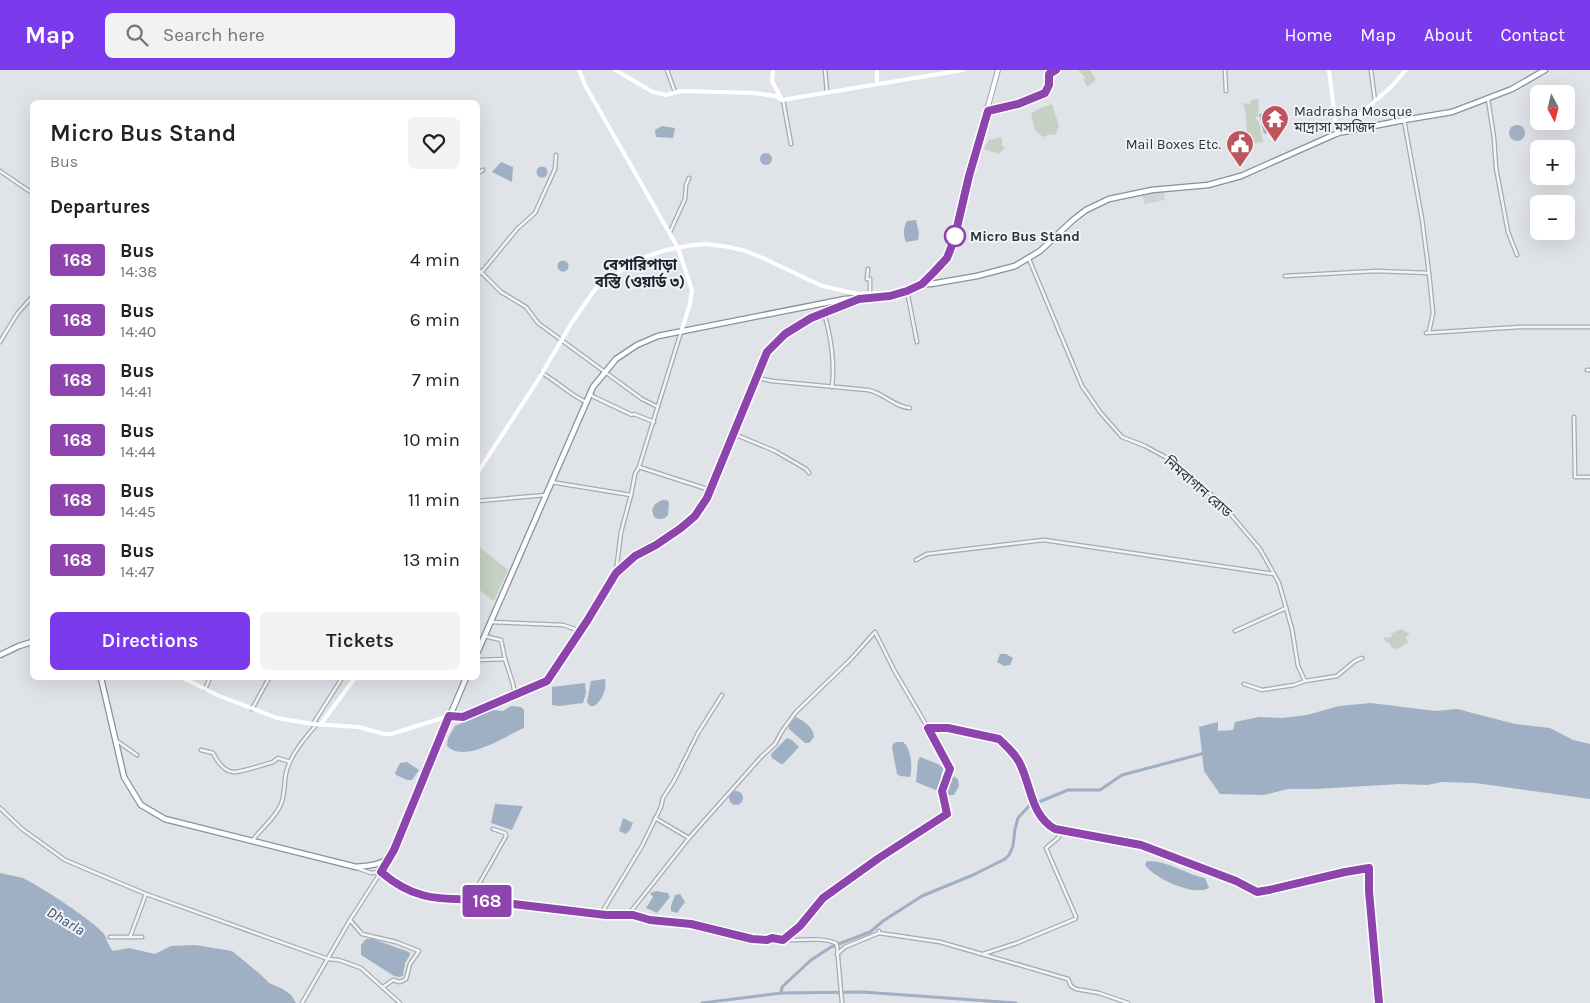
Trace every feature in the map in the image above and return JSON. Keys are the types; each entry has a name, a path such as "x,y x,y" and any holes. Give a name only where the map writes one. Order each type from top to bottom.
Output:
{"highway":[{"path":"480,647 593,387 616,359 637,345 658,336 846,299 890,296 922,284 977,276 1015,266 1040,251 1086,210 1109,199 1152,190 1208,184 1241,176 1338,133 1452,112 1512,89 1545,70"},
{"path":"0,655 30,643"},
{"path":"101,680 124,777 141,805 165,819 356,867 389,859 465,680"}],"street":[{"path":"579,70 585,85 678,248 679,257 692,290 690,304 654,422 635,474 621,532 616,573"},
{"path":"614,70 653,92 666,94 681,91 754,93 775,96 782,100 963,70"},
{"path":"667,70 675,92"},
{"path":"773,70 772,81 782,100 790,144"},
{"path":"825,70 828,93"},
{"path":"876,70 877,84"},
{"path":"922,284 947,258 954,240 997,70"},
{"path":"988,111 1018,104 1045,93 1049,85 1049,74 1056,70"},
{"path":"1225,70 1226,91"},
{"path":"1329,70 1338,133"},
{"path":"1371,70 1376,102"},
{"path":"1338,133 1392,88 1406,70"},
{"path":"1488,99 1496,168 1508,232 1517,255"},
{"path":"1404,120 1422,219 1429,273 1432,312 1427,332 1590,327"},
{"path":"556,154 554,168 542,200 535,212 517,229 481,273 501,292 526,307 538,323 561,341 642,399 658,407"},
{"path":"0,171 30,192"},
{"path":"668,233 672,230 685,199 689,178"},
{"path":"480,469 596,288 636,260 666,250 706,244 729,247 766,259 822,286 858,294 907,291 917,342"},
{"name":"নিমবাগান রোড","path":"1029,259 1082,386 1100,412 1122,437 1145,446 1169,459 1221,503 1260,549 1279,583 1292,629 1298,666 1305,681"},
{"path":"868,269 867,279 870,279 870,294"},
{"path":"1285,276 1376,271 1429,273"},
{"path":"0,342 17,314 30,299"},
{"path":"187,680 277,718 317,724 359,727 391,734 449,716 463,717 547,681 581,631 616,573 635,556 656,545 695,516 707,498 767,352 785,334 811,318 859,299"},
{"path":"824,313 832,346 834,375 832,386"},
{"path":"542,373 555,380 574,397 586,402"},
{"path":"757,378 876,392 898,406 910,408"},
{"path":"590,395 632,415 634,414 654,422"},
{"path":"1574,417 1575,476 1590,477"},
{"path":"733,433 775,451 806,469 809,473"},
{"path":"639,467 710,490"},
{"path":"552,482 631,495"},
{"path":"480,501 546,494"},
{"path":"916,560 927,554 1044,540 1274,574"},
{"path":"1235,631 1286,608"},
{"path":"490,622 563,625 581,631"},
{"path":"628,915 689,838 774,744 796,712 850,660 875,632 887,658 950,769 942,791 947,814 879,858 823,898 800,926 783,940"},
{"path":"484,636 502,640 505,659 513,684 514,696"},
{"path":"1244,684 1262,690 1337,676 1355,661 1362,658"},
{"path":"480,660 505,659"},
{"path":"205,689 209,680"},
{"path":"252,709 268,680"},
{"path":"317,724 341,680"},
{"path":"252,841 260,830 272,820 282,803 286,773 290,762 306,737 353,680"},
{"path":"600,914 642,846 661,807 663,798 674,782 698,733 722,695"},
{"path":"928,728 948,728 999,739 1021,764 1033,800 1046,825 1061,831 1123,841 1155,849 1236,881 1257,892 1369,868 1369,891 1379,1003"},
{"path":"116,740 137,755"},
{"path":"201,750 213,753 223,767 234,772 274,762 278,758 290,762"},
{"path":"0,808 22,829 65,860 146,894 328,959 340,960 361,968 400,1003"},
{"path":"655,818 689,838"},
{"path":"463,899 464,895 476,889 506,836 505,833 493,829"},
{"path":"982,954 1017,943 1076,918 1046,848 1058,838 1061,831"},
{"path":"302,1003 350,920 389,859"},
{"path":"356,867 371,873 381,872"},
{"path":"381,872 388,879 420,895 455,901 463,899 588,911 600,914 633,915 657,921 691,924 752,939 832,941 836,943 838,954 842,1003"},
{"path":"130,937 146,894"},
{"path":"350,920 362,934 396,942 419,951 410,964 406,979 400,982 390,980 383,987"},
{"path":"838,954 845,947 879,932 940,942 1068,980 1070,986 1076,989 1099,993 1128,1003"},
{"path":"110,937 142,937"}],"shaded area":[{"path":"1163,190 1165,200 1144,204 1142,194"}],"green space":[{"path":"1078,70 1090,70 1096,80 1087,87 1083,79 1086,78"},
{"path":"1259,99 1258,117 1255,118 1259,122 1263,142 1254,143 1254,148 1247,149 1244,136 1247,134 1246,115 1243,103 1250,104 1251,100"},
{"path":"1052,104 1059,126 1055,135 1043,137 1035,130 1031,114 1038,109"},
{"path":"1002,137 1002,146 1006,148 1000,154 984,149 989,140"},
{"path":"480,548 508,570 494,601 480,590"},
{"path":"1401,629 1410,634 1406,637 1408,643 1397,649 1391,647 1383,638 1392,637 1391,634"}],"water":[{"path":"1277,111 1281,130 1264,134 1259,114"},
{"path":"1517,125 1523,127 1525,133 1523,139 1517,141 1511,139 1509,133 1511,127"},
{"path":"662,126 675,128 673,138 656,137 655,130"},
{"path":"766,153 772,159 766,165 760,159"},
{"path":"501,162 513,167 512,182 492,172"},
{"path":"540,167 544,167 547,172 546,176 540,177 537,174 537,170"},
{"path":"916,220 919,234 918,240 906,242 904,232 907,221"},
{"path":"563,260 569,266 563,272 557,266"},
{"path":"662,500 669,502 668,515 664,519 660,519 654,517 652,510 655,504"},
{"path":"1000,654 1006,654 1013,658 1010,665 1004,666 997,662"},
{"path":"605,679 605,691 602,698 594,706 590,706 587,702 591,681"},
{"path":"585,683 586,693 583,703 552,705 552,687"},
{"path":"1371,703 1435,711 1457,709 1515,724 1550,728 1573,740 1590,744 1590,799 1475,783 1442,782 1427,785 1400,784 1288,789 1264,795 1220,794 1204,771 1199,727 1218,722 1218,731 1233,730 1235,722 1259,717 1282,718 1307,715 1339,706"},
{"path":"511,706 521,707 524,710 524,728 485,747 474,750 455,751 447,746 448,738 455,726 492,710 503,711"},
{"path":"796,717 805,723 814,734 809,743 805,743 789,729 789,725"},
{"path":"787,738 799,747 781,764 772,758 771,754"},
{"path":"896,742 903,742 910,753 910,777 897,774 892,747"},
{"path":"920,757 943,768 938,791 916,782"},
{"path":"407,762 419,770 412,780 407,780 395,773 400,763"},
{"path":"953,776 958,779 959,786 954,795 946,795 946,784"},
{"path":"736,791 741,793 743,798 741,803 736,805 731,803 729,798 731,793"},
{"path":"495,804 523,806 512,830 491,823"},
{"path":"623,818 633,823 626,834 619,831"},
{"path":"1147,861 1170,865 1205,878 1209,888 1194,890 1175,885 1150,870 1145,865"},
{"name":"Dharla","path":"0,873 23,878 78,912 104,934 113,951 129,948 155,954 171,946 195,945 232,951 269,983 291,995 296,1003 0,1003"},
{"path":"656,891 668,893 670,897 657,913 646,908 653,897 650,893"},
{"path":"680,894 685,902 677,913 671,911 675,895"},
{"path":"366,939 373,939 409,952 410,955 405,963 403,976 394,976 361,955 361,945"}],"waterway":[{"path":"781,993 782,987 811,960 831,947 870,932 883,921 922,896 973,875 1005,859 1013,846 1018,818 1029,806 1068,790 1100,790 1122,775 1205,753"},
{"path":"702,1003 781,993 863,992 1016,1003"}],"bus line":[{"name":"168","path":"1056,70 1049,74 1049,85 1045,93 1018,104 988,111 969,176 954,240 947,258 934,272 922,284 907,291 878,298 859,299 811,318 785,334 767,352 718,467 707,498 695,516 656,545 635,556 616,573 581,631 547,681 463,717 449,716 394,850 381,872 388,879 427,898 455,901 471,899 588,911 606,915 633,915 650,920 691,924 762,941 772,938 783,940 800,926 823,898 841,884 947,814 942,791 950,769 928,728 948,728 999,739 1005,744 1021,764 1028,788 1041,817 1046,825 1055,829 1123,841 1155,849 1236,881 1257,892 1369,868 1369,891 1379,1003"}],"place":[{"name":"Madrasha Mosque মাদ্রাসা মসজিদ","path":"1275,143"},
{"name":"Mail Boxes Etc.","path":"1240,168"},
{"name":"Micro Bus Stand","path":"955,236"}],"district":[{"name":"বেপারিপাড়া বস্তি (ওয়ার্ড ৩)","path":"640,274"}]}
